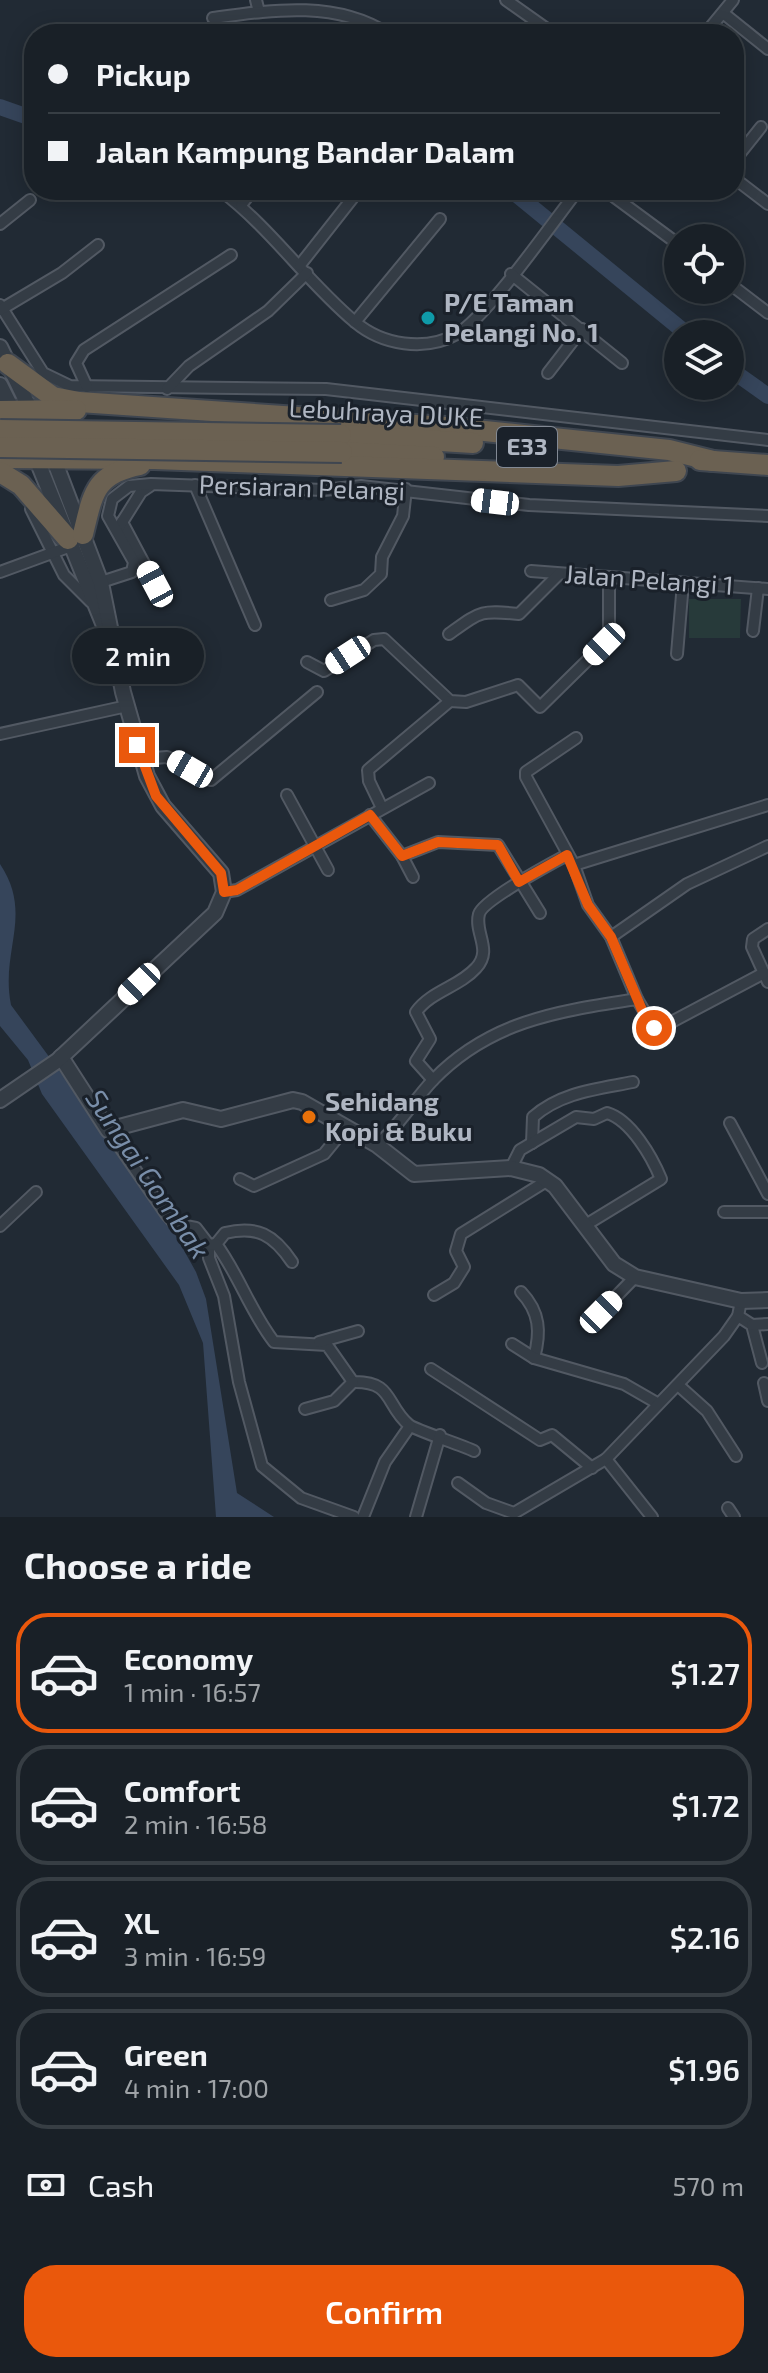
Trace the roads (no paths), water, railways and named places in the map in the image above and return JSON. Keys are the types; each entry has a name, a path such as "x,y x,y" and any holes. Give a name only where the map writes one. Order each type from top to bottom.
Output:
{"highway":[{"path":"4,356 43,391 63,400 446,427 669,450 713,461"},
{"path":"15,411 200,411"},
{"name":"Lebuhraya DUKE","path":"0,430 768,465"},
{"name":"Lebuhraya DUKE","path":"0,447 341,444 768,479"},
{"path":"0,458 167,459 618,476 676,471"},
{"path":"0,472 21,485 69,543 104,479 128,467 167,459"}],"street":[{"path":"256,0 259,12"},
{"path":"506,0 540,24"},
{"path":"714,24 733,0"},
{"path":"213,18 259,12 319,11 359,17 371,24"},
{"path":"723,13 737,24"},
{"path":"744,30 768,49"},
{"path":"744,148 761,127"},
{"path":"744,186 768,204"},
{"path":"0,224 30,200"},
{"path":"234,200 355,322 375,336 395,343 438,342 471,323 570,200"},
{"path":"241,205 245,200"},
{"path":"167,389 189,366 268,311 303,269 352,200"},
{"path":"619,200 664,234"},
{"path":"355,322 440,219"},
{"path":"98,245 62,273 1,308 43,373 61,385 326,389 768,440"},
{"path":"87,387 76,363 84,350 231,255"},
{"path":"511,274 622,363"},
{"path":"744,295 768,313"},
{"path":"548,373 582,329"},
{"path":"4,356 15,411"},
{"path":"0,385 45,458 69,543 64,575 95,606 110,638"},
{"path":"0,481 26,501 69,543 94,585 141,759 156,796 221,873 224,892 215,913 59,1059 0,1100"},
{"path":"151,484 141,492 119,526 155,584"},
{"path":"195,485 255,625"},
{"name":"Persiaran Pelangi","path":"94,585 132,572 134,562 119,526 108,516 112,499 129,486 406,489 529,505 768,516"},
{"path":"331,600 364,590 381,574 382,557 403,516 406,489"},
{"path":"0,572 69,543"},
{"name":"Jalan Pelangi 1","path":"531,571 763,588"},
{"path":"449,634 476,615 494,609 519,614 559,574"},
{"path":"307,662 324,671 374,640 384,639 450,701 466,702 518,685 537,706 543,706 604,644 609,631 609,579"},
{"path":"677,654 683,583"},
{"path":"94,585 95,606"},
{"path":"753,631 763,588"},
{"path":"141,759 167,757 211,780 317,692"},
{"path":"382,808 369,781 368,770 450,701"},
{"path":"0,734 127,706"},
{"path":"576,738 525,773 570,860 588,905 611,937 648,1024 654,1028 662,1027 766,978 752,947 753,939 768,929"},
{"path":"224,892 237,890 429,783"},
{"path":"287,795 328,870"},
{"path":"433,1080 416,1061 430,1039 416,1012 433,995 479,966 485,946 479,914 519,882 570,860 768,805"},
{"path":"370,815 402,856 413,877"},
{"path":"402,856 438,842 498,845 540,913"},
{"path":"611,937 687,884 768,846"},
{"path":"377,1145 398,1127 433,1080 505,1028 550,1012 637,999"},
{"path":"59,1059 166,1214 175,1224 196,1228 235,1273 253,1315 274,1342 319,1342 358,1331"},
{"path":"532,1143 533,1117 543,1108 570,1094 633,1082"},
{"path":"108,1130 183,1110 221,1119 293,1100 311,1106 377,1145 414,1174 511,1168 548,1180 614,1264 635,1277 740,1308 768,1300"},
{"path":"511,1168 520,1150 576,1117 594,1119 607,1113 615,1116 644,1146 661,1179 584,1226"},
{"path":"730,1123 768,1194"},
{"path":"240,1179 254,1186 324,1154 346,1127"},
{"path":"434,1295 454,1283 464,1267 456,1251 461,1234 548,1180"},
{"path":"0,1226 36,1192"},
{"path":"724,1212 768,1212"},
{"path":"292,1262 266,1233 255,1228 225,1233 212,1244 209,1258 226,1306 239,1382 262,1466 301,1498 354,1517"},
{"path":"601,1312 635,1277"},
{"path":"521,1292 530,1302 538,1324 539,1339 534,1358"},
{"path":"226,1306 248,1302"},
{"path":"740,1308 752,1325 762,1363"},
{"path":"458,1483 486,1503 515,1516 606,1459 724,1336 740,1308"},
{"path":"752,1325 768,1324"},
{"path":"319,1342 327,1345 353,1382"},
{"path":"512,1344 534,1358 599,1374 657,1403"},
{"path":"431,1369 540,1440 552,1435 562,1439 592,1468"},
{"path":"305,1409 334,1401 353,1382 371,1382 383,1388 410,1426 440,1435 474,1451"},
{"path":"764,1383 768,1401"},
{"path":"678,1385 707,1411 736,1456"},
{"path":"363,1517 385,1462 410,1426"},
{"path":"416,1517 440,1435"},
{"path":"606,1459 652,1517"}],"water":[{"name":"Sungai Gombak","path":"0,864 15,900 16,917 9,967 11,1005 161,1209 196,1272 206,1299 237,1493 274,1517 216,1517 203,1343 179,1285 42,1094 28,1060 0,1026"}],"waterway":[{"path":"0,107 24,115"},
{"path":"523,200 670,320"},
{"path":"744,379 768,396"}],"place":[{"name":"P/E Taman Pelangi No. 1","path":"428,318"},
{"name":"Sehidang Kopi & Buku","path":"309,1117"}]}
